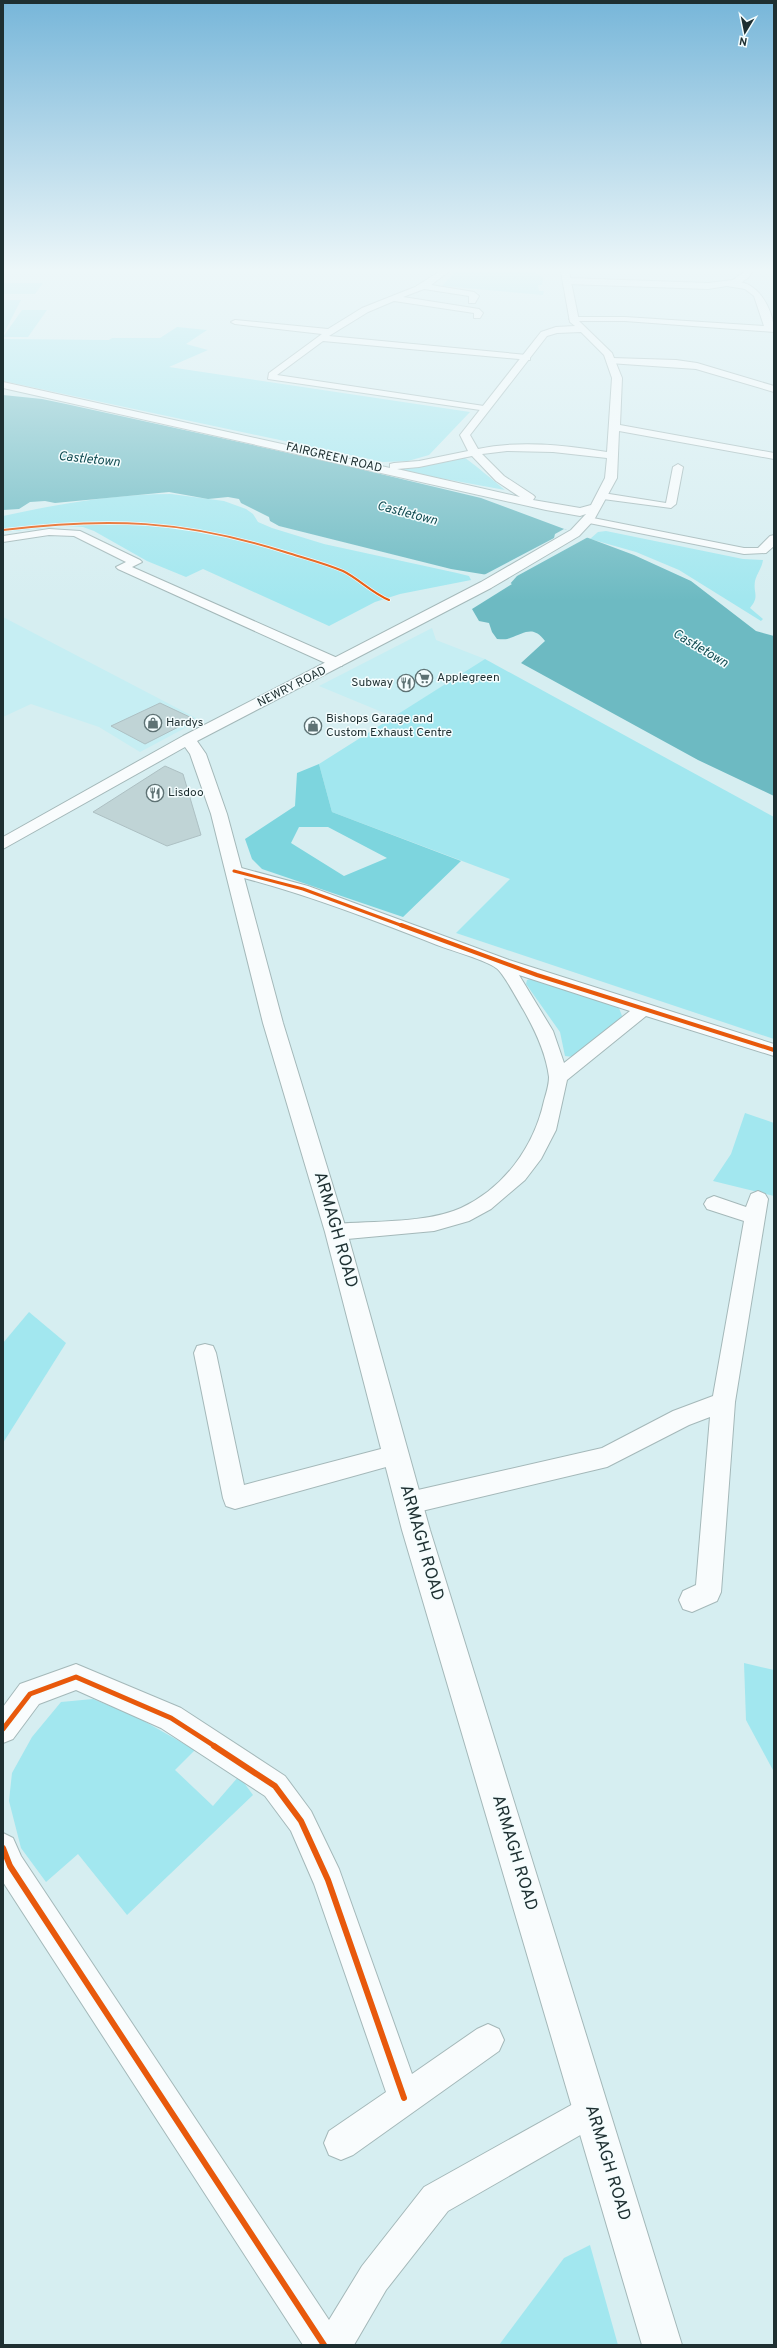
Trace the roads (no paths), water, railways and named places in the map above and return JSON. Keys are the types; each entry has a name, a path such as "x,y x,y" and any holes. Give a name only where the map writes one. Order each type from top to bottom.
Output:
{"main road":[{"path":"440,459 507,382"},
{"path":"457,440 474,453 486,467 504,480 581,527 603,496 611,478 617,382"},
{"name":"FAIRGREEN ROAD","path":"3,385 546,506 577,512 595,508"},
{"path":"615,427 774,456"},
{"path":"351,462 376,466 404,466 495,449 518,448 589,452 613,456"},
{"name":"NEWRY ROAD","path":"3,844 188,739 337,664 486,585 581,527"},
{"name":"ARMAGH ROAD","path":"188,739 198,754 219,814 273,1023 336,1232 409,1503 662,2345"}],"street":[{"path":"302,382 484,409"},
{"path":"752,382 774,389"},
{"path":"603,496 668,506 671,504 678,468"},
{"path":"581,527 756,552 766,550 774,538"},
{"path":"3,538 49,532 76,533 136,562 122,567 337,664"},
{"path":"234,871 263,877 317,894 502,964 774,1050"},
{"path":"336,1232 432,1223 462,1216 484,1205 529,1164 542,1139 552,1114 558,1078 551,1049 540,1022 502,964"},
{"path":"558,1078 584,1056 631,1021 644,1008"},
{"path":"692,1600 708,1592 723,1402 756,1208 714,1204"},
{"path":"205,1353 235,1498 396,1455"},
{"path":"409,1503 607,1456 681,1418 723,1402"},
{"path":"3,1729 30,1694 76,1677 171,1718 275,1786 301,1821 328,1880 404,2098"},
{"path":"3,1848 14,1873 324,2345"},
{"path":"341,2143 488,2040"},
{"path":"334,2345 374,2278 436,2199 591,2110"}],"water":[{"name":"Castletown","path":"3,395 42,399 66,404 343,465 481,498 634,555 691,581 756,631 774,636 774,796 698,760 521,663 545,641 541,636 537,633 529,632 507,639 497,639 492,632 489,623 479,621 472,609 512,584 500,577 451,569 279,526 270,521 269,517 241,503 239,499 228,497 208,499 169,492 55,503 45,501 30,502 19,509 3,510"}],"place":[{"name":"Applegreen","path":"424,678"},
{"name":"Subway","path":"406,683"},
{"name":"Hardys","path":"153,723"},
{"name":"Bishops Garage and Custom Exhaust Centre","path":"313,726"},
{"name":"Lisdoo","path":"155,793"}]}
